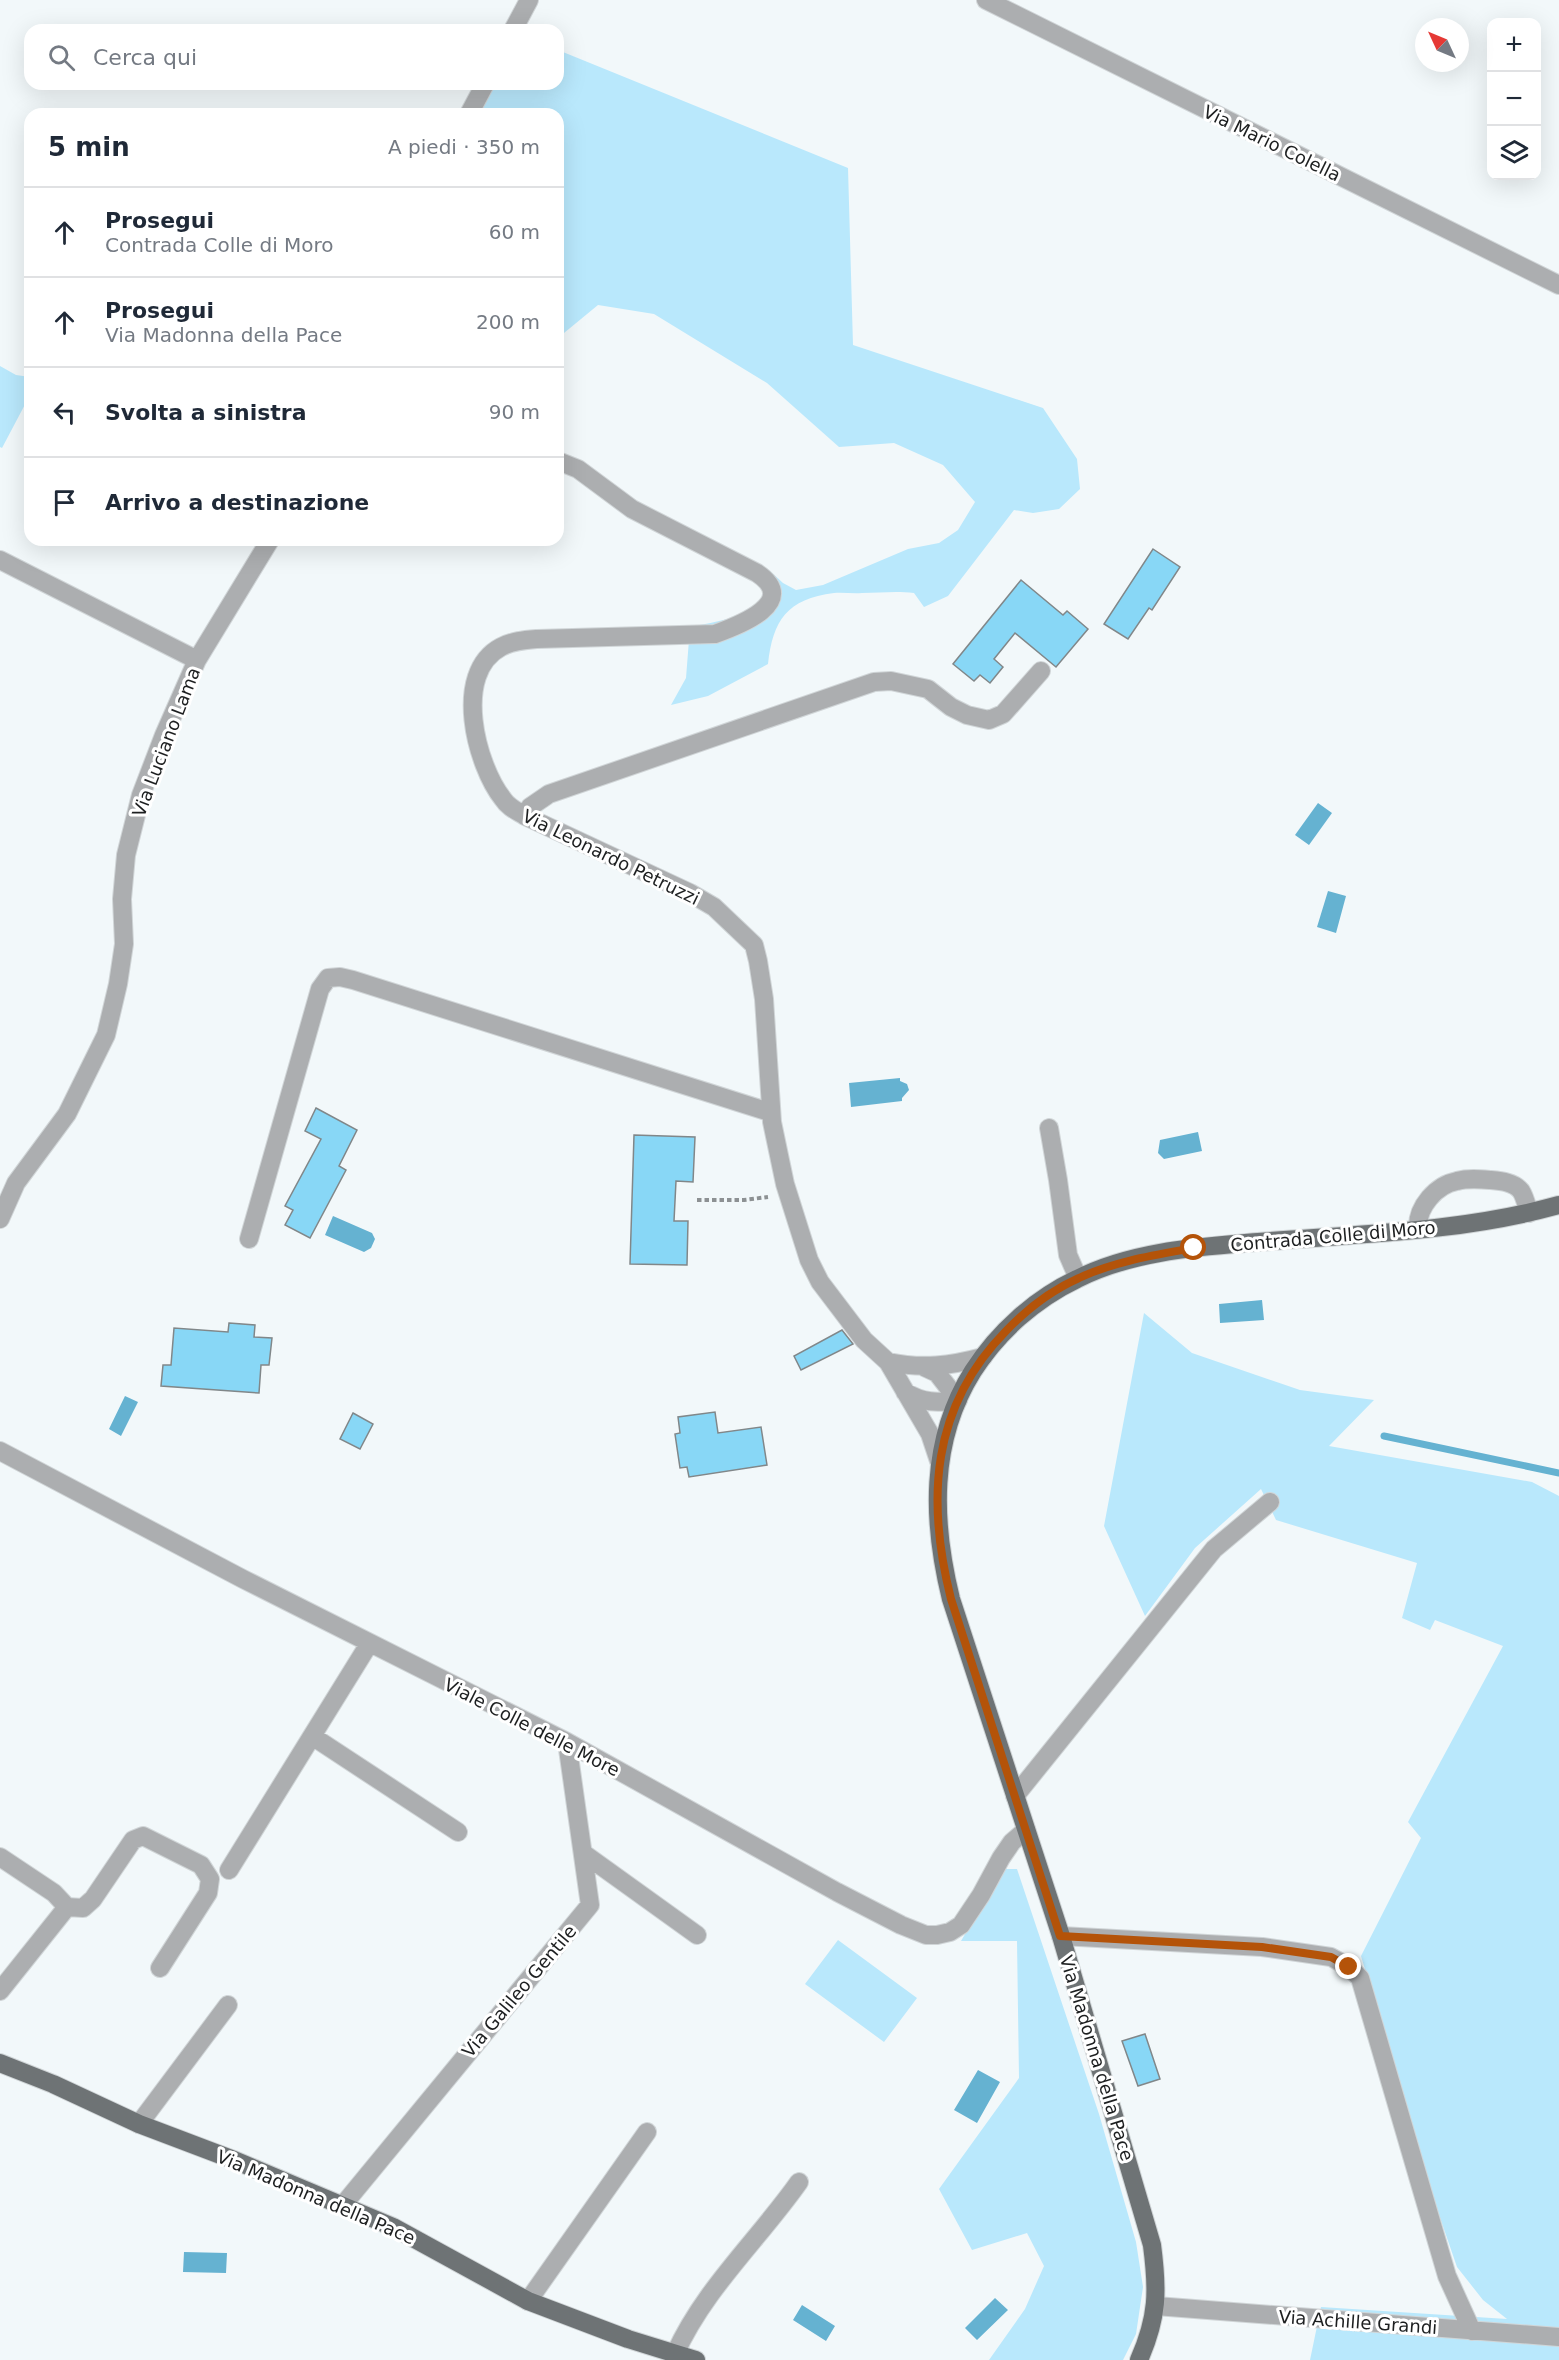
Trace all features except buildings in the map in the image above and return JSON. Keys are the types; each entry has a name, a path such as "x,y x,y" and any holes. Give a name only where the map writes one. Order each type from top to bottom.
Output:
{"main road":[{"name":"Contrada Colle di Moro","path":"1014,1322 1036,1304 1078,1278 1113,1265 1194,1248 1490,1221 1529,1214 1559,1205"},
{"name":"Via Madonna della Pace","path":"1014,1322 983,1357 958,1400 943,1441 939,1461 937,1519 944,1571 951,1599 1060,1936 1152,2245 1157,2278 1156,2306 1148,2339 1138,2360"},
{"name":"Via Madonna della Pace","path":"0,2063 53,2084 139,2124 234,2160 393,2227 528,2301 628,2339 696,2360"}],"street":[{"path":"516,24 529,0"},
{"name":"Via Mario Colella","path":"986,0 1559,285"},
{"path":"472,108 482,90"},
{"name":"Via Leonardo Petruzzi","path":"564,463 578,469 632,509 767,579 773,588 772,599 762,611 741,625 715,634 519,640 500,647 484,661 473,693 475,735 492,785 509,806 525,816 680,887 714,908 754,945 764,999 771,1111 787,1194 809,1260 820,1282 864,1340 888,1362 930,1434 939,1461"},
{"name":"Via Luciano Lama","path":"0,1219 16,1183 67,1114 106,1035 118,984 124,944 122,899 126,855 141,795 197,660 266,546"},
{"path":"0,560 197,660"},
{"path":"525,816 530,807 549,794 874,682 891,681 928,689 951,707 967,715 989,720 1003,714 1041,671"},
{"path":"249,1239 320,988 328,978 340,977 353,980 771,1111"},
{"path":"1049,1128 1059,1180 1068,1255 1078,1278"},
{"path":"1418,1228 1418,1217 1425,1204 1438,1190 1455,1181 1478,1179 1505,1181 1520,1191 1529,1214"},
{"path":"888,1362 924,1367 952,1365 983,1357"},
{"path":"924,1367 937,1373 958,1400"},
{"path":"905,1392 916,1399 933,1403 958,1400"},
{"name":"Viale Colle delle More","path":"0,1451 369,1644 567,1742 827,1886 901,1925 926,1935 950,1932 961,1925 1001,1858 1012,1842 1026,1830"},
{"path":"1015,1796 1214,1550 1270,1502"},
{"path":"228,1870 369,1644"},
{"path":"312,1736 458,1832"},
{"name":"Via Galileo Gentile","path":"343,2205 590,1905 567,1742"},
{"path":"0,1857 54,1893 67,1907 83,1908 93,1899 133,1840 143,1836 201,1865 210,1879 208,1893 160,1968"},
{"path":"583,1853 697,1935"},
{"path":"0,1991 67,1907"},
{"path":"1060,1936 1262,1947 1331,1957 1349,1967 1360,1978 1447,2276 1472,2331"},
{"path":"0,1977 18,1967"},
{"path":"139,2124 228,2005"},
{"path":"528,2301 647,2132"},
{"path":"675,2354 686,2330 711,2294 775,2217 799,2182"},
{"name":"Via Achille Grandi","path":"1156,2306 1559,2337"}],"path":[{"path":"697,1200 744,1200 787,1194"}],"shaded area":[{"path":"564,52 848,168 853,345 1043,408 1077,459 1080,489 1059,509 1033,513 1014,510 948,596 924,607 914,593 907,592 834,593 805,600 785,614 779,624 770,649 768,664 708,696 671,705 686,678 690,627 734,617 753,607 761,599 766,589 769,570 783,583 796,590 823,585 908,549 939,543 958,530 975,502 943,465 894,443 839,447 767,383 654,314 598,305 564,333 564,108 481,108 489,90 564,90"},
{"path":"0,366 16,375 24,376 24,406 2,448 0,447"},
{"path":"1318,803 1332,813 1309,845 1295,835"},
{"path":"1328,891 1346,896 1336,933 1317,927"},
{"path":"900,1078 900,1081 907,1084 909,1090 902,1101 851,1107 849,1083"},
{"path":"1198,1132 1202,1151 1164,1159 1158,1153 1160,1140"},
{"path":"333,1216 372,1233 375,1239 371,1248 364,1252 325,1235"},
{"path":"1262,1300 1264,1320 1220,1323 1219,1304"},
{"path":"1144,1313 1192,1353 1300,1390 1374,1400 1329,1446 1532,1482 1559,1496 1559,2360 1310,2360 1321,2307 1507,2319 1483,2300 1457,2267 1436,2206 1361,1956 1421,1838 1408,1822 1503,1646 1435,1620 1430,1630 1402,1618 1417,1563 1276,1520 1261,1489 1195,1548 1145,1616 1104,1526"},
{"path":"125,1396 138,1402 121,1436 109,1429"},
{"path":"1003,1869 1017,1869 1099,2114 1136,2242 1143,2287 1136,2334 1123,2360 989,2360 1025,2309 1044,2266 1027,2233 972,2250 939,2189 1019,2078 1017,1941 961,1941"},
{"path":"838,1940 917,1998 884,2042 805,1984"},
{"path":"978,2070 1000,2082 977,2123 954,2110"},
{"path":"184,2252 227,2253 226,2273 183,2272"},
{"path":"995,2298 1008,2310 977,2340 965,2328"},
{"path":"802,2305 835,2326 826,2341 793,2320"}],"waterway":[{"path":"1384,1436 1559,1473"}],"route":[{"path":"1194,1248 1113,1265 1078,1278 1059,1288 1014,1322 983,1357 968,1379 958,1400 943,1441 939,1461 937,1519 944,1571 951,1599 1060,1936 1262,1947 1331,1957 1349,1967"}]}
